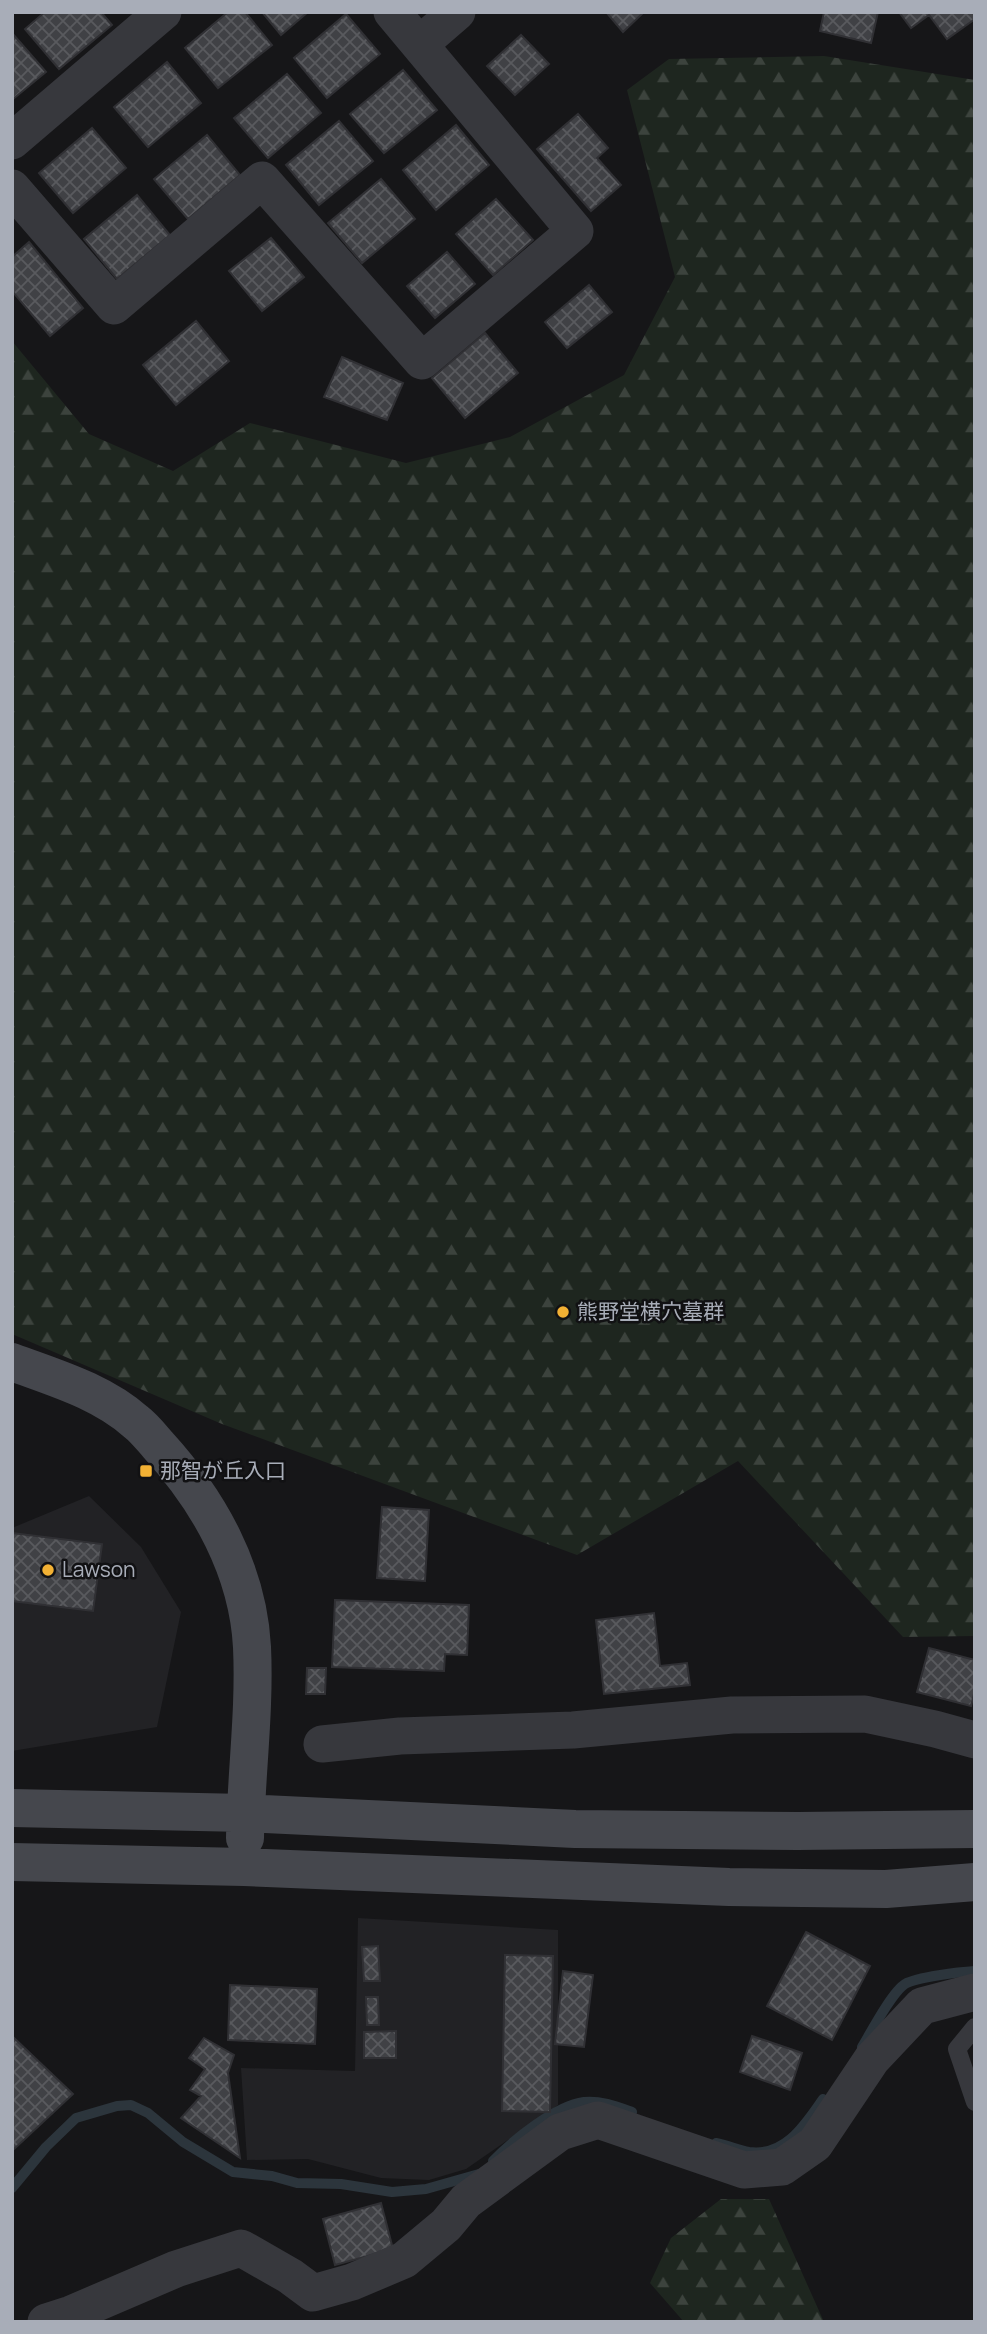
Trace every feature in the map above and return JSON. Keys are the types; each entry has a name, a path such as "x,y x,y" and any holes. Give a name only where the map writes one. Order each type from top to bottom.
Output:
{"street":[{"path":"12,141 163,12"},
{"path":"12,188 114,306 262,180 422,361 575,231 392,12"},
{"path":"420,44 457,12"},
{"path":"12,1362 89,1391 136,1421 184,1474 222,1533 246,1597 252,1647 244,1867"},
{"path":"323,1744 400,1736 573,1730 732,1714 865,1714 975,1740"},
{"path":"12,1808 245,1813 575,1829 975,1829"},
{"path":"12,1862 244,1867 730,1887 886,1889 975,1882"},
{"path":"46,2322 176,2269 241,2248 290,2276 313,2293 352,2282 404,2260 446,2225 467,2201 550,2140 561,2133 598,2120 744,2170 782,2167 814,2144 872,2059 922,2006 975,1992"}],"lane":[{"path":"975,2027 957,2049 975,2102"}],"shaded area":[{"path":"89,1496 141,1547 181,1612 157,1727 12,1751 12,1528"},
{"path":"358,1918 558,1930 558,2105 466,2169 429,2180 381,2178 308,2159 247,2160 241,2068 355,2071"}],"green space":[{"path":"824,56 975,80 975,1636 903,1637 738,1461 577,1555 222,1424 12,1334 12,341 89,434 173,471 250,423 406,463 510,437 624,375 675,277 627,90 669,59"},
{"path":"721,2199 769,2199 824,2322 684,2322 650,2283 671,2238"}],"building":[{"path":"45,12 101,12 112,25 59,69 25,29"},
{"path":"228,12 245,12 272,45 218,88 185,48"},
{"path":"262,12 308,12 281,35"},
{"path":"606,12 644,12 623,32"},
{"path":"824,12 878,12 871,43 820,31"},
{"path":"899,12 975,12 975,19 947,39 929,15 911,28"},
{"path":"346,14 380,54 327,98 294,58"},
{"path":"12,33 46,72 12,100"},
{"path":"521,35 549,64 515,95 487,66"},
{"path":"167,62 201,103 148,147 114,107"},
{"path":"403,70 437,110 384,153 350,114"},
{"path":"287,74 321,113 268,158 234,118"},
{"path":"578,114 608,148 597,158 621,185 591,211 537,149"},
{"path":"339,121 373,161 319,205 286,165"},
{"path":"456,125 489,165 436,210 403,170"},
{"path":"92,128 126,168 73,213 39,173"},
{"path":"207,135 240,175 188,219 154,179"},
{"path":"381,179 415,219 362,263 328,223"},
{"path":"137,195 170,235 117,279 84,239"},
{"path":"496,199 533,240 493,275 456,234"},
{"path":"271,238 304,277 262,311 229,271"},
{"path":"29,242 83,308 50,336 12,291 12,257"},
{"path":"447,252 475,284 435,318 407,286"},
{"path":"589,285 612,312 567,348 545,322"},
{"path":"196,321 229,361 176,405 143,365"},
{"path":"485,333 518,373 465,418 432,378"},
{"path":"342,357 403,383 387,420 324,397"},
{"path":"382,1507 429,1510 425,1581 377,1578"},
{"path":"12,1533 102,1544 93,1611 12,1601"},
{"path":"335,1600 469,1605 467,1655 445,1654 444,1671 332,1667"},
{"path":"654,1613 660,1666 687,1663 690,1685 604,1694 596,1620"},
{"path":"929,1648 975,1660 975,1690 971,1706 917,1692"},
{"path":"307,1668 326,1668 325,1694 306,1694"},
{"path":"806,1932 870,1966 832,2040 767,2006"},
{"path":"378,1946 380,1981 364,1981 362,1947"},
{"path":"505,1955 553,1956 550,2112 502,2111"},
{"path":"563,1971 593,1975 584,2047 555,2044"},
{"path":"230,1985 317,1989 315,2044 228,2040"},
{"path":"366,1997 378,1997 379,2025 367,2025"},
{"path":"396,2031 396,2058 364,2058 364,2032"},
{"path":"12,2036 73,2094 12,2151"},
{"path":"752,2036 802,2053 790,2090 740,2072"},
{"path":"204,2038 234,2055 228,2073 240,2158 181,2118 201,2096 190,2090 205,2069 189,2058"},
{"path":"381,2203 393,2249 335,2265 323,2219"}],"waterway":[{"path":"862,2047 888,2003 905,1984 928,1977 975,1971"},
{"path":"716,2143 749,2152 773,2149 793,2137 823,2099"},
{"path":"493,2161 535,2125 573,2105 596,2102 632,2112"},
{"path":"12,2188 46,2147 76,2118 117,2106 131,2105 148,2113 183,2142 233,2172 272,2176 297,2183 341,2184 392,2192 426,2189 479,2174"}],"place":[{"name":"熊野堂横穴墓群","path":"563,1312"},
{"name":"那智が丘入口","path":"146,1471"},
{"name":"Lawson","path":"48,1570"}]}
